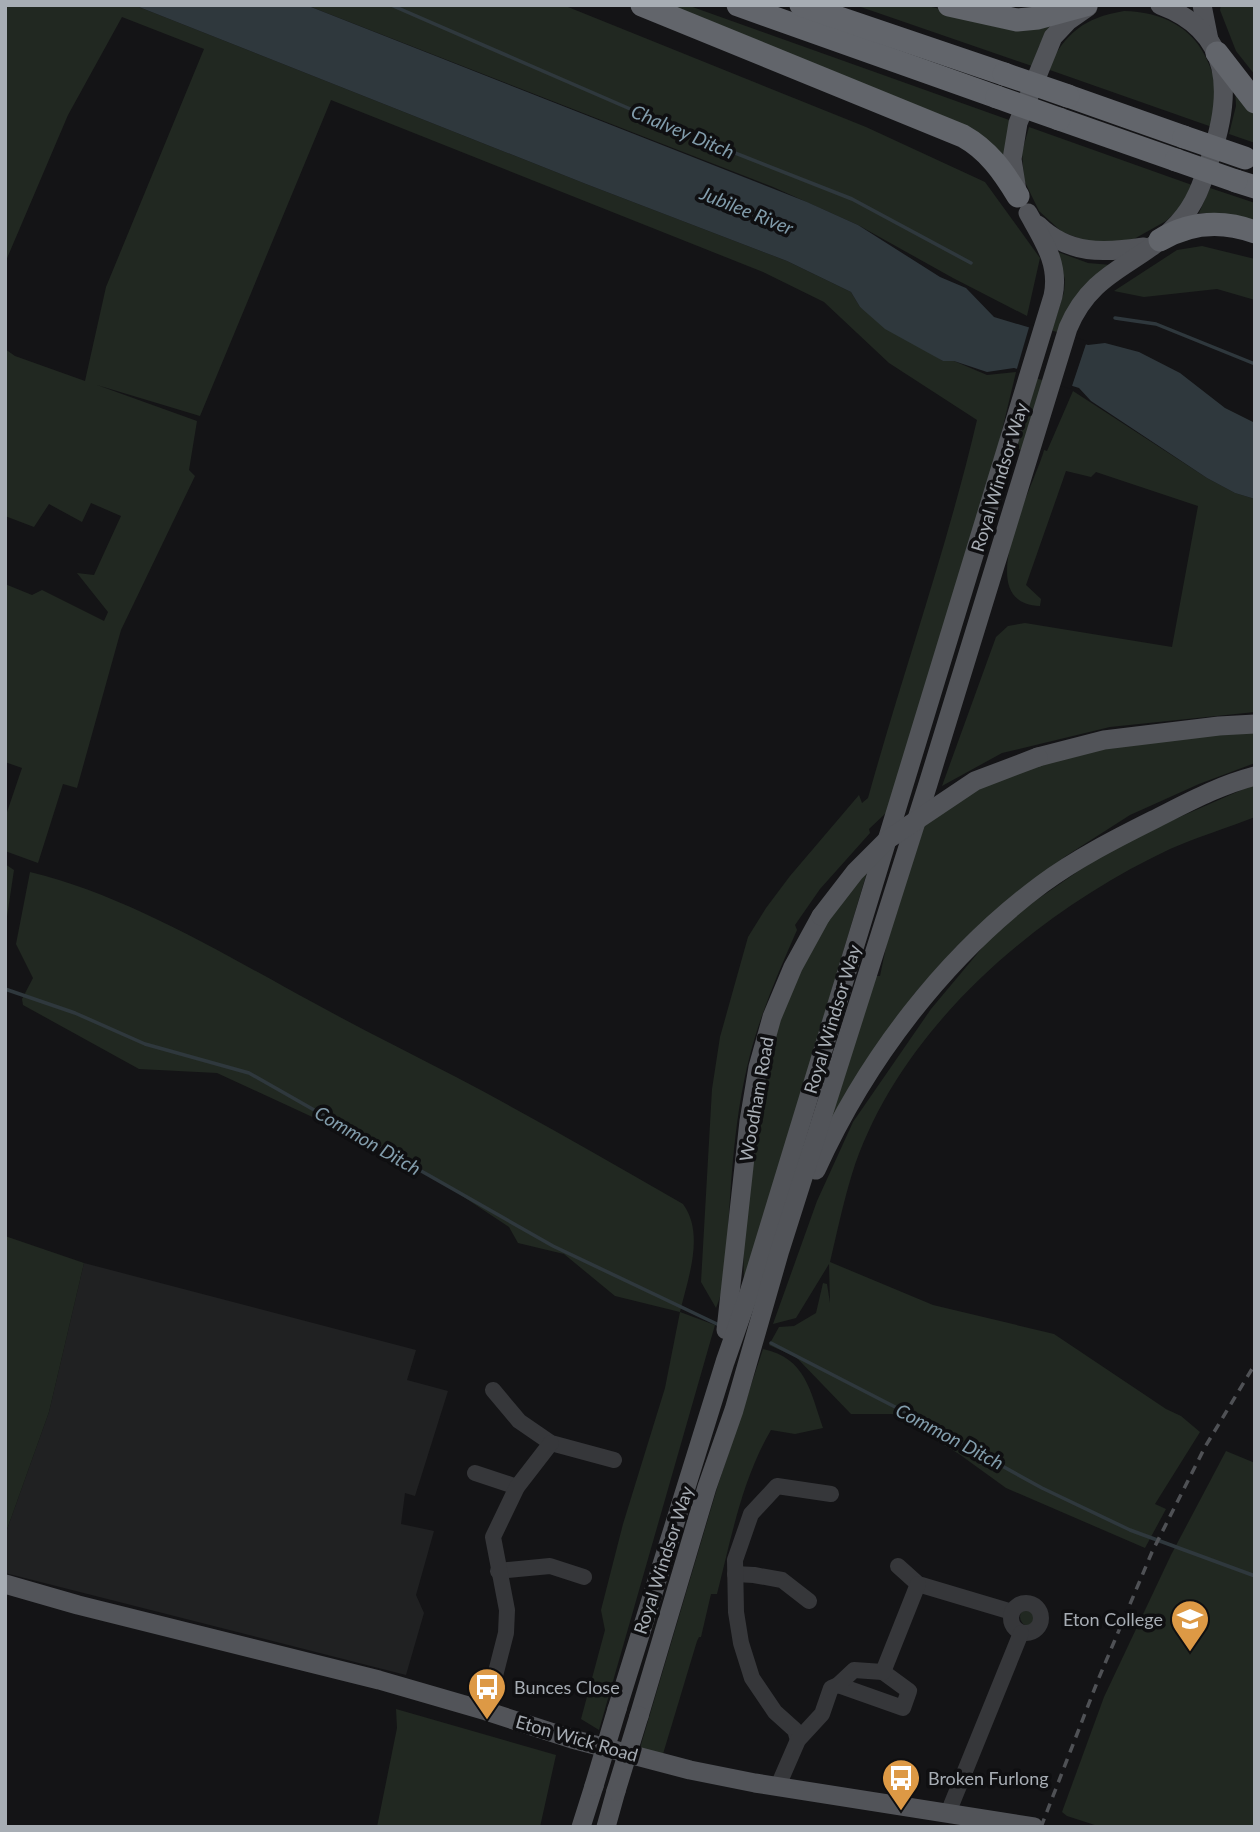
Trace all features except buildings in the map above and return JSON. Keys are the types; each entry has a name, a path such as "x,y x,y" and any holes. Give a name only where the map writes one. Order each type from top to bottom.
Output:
{"highway":[{"path":"642,5 963,136 995,161 1023,204"},
{"path":"738,5 1245,184"},
{"path":"801,5 1250,160"},
{"path":"949,5 1017,20 1038,18 1088,5"},
{"path":"1213,46 1255,102"},
{"path":"1156,243 1184,229 1206,224 1232,225 1255,232"}],"main road":[{"name":"Royal Windsor Way","path":"740,1294 1020,408 1055,288 1056,272 1050,253 1023,204 1012,159 1018,123 1053,37 1088,5"},
{"path":"1160,5 1185,19 1213,46"},
{"name":"Royal Windsor Way","path":"606,1827 708,1487 747,1368 780,1250 928,784 1068,328 1081,304 1099,282 1156,243 1178,223 1201,188 1222,125 1225,98 1202,5"},
{"path":"1023,204 1048,234 1076,248 1106,252 1156,243"},
{"name":"Woodham Road","path":"723,1361 729,1317 740,1294 742,1180 758,1067 772,1017 793,967 821,916 855,872 887,840 975,781 1038,757 1104,740 1255,724"},
{"path":"780,1250 825,1152 858,1089 941,977 986,931 1042,883 1108,843 1223,784 1255,776"},
{"name":"Royal Windsor Way","path":"581,1827 723,1361"},
{"name":"Eton Wick Road","path":"5,1584 78,1605 363,1675 572,1739 690,1770 1034,1827"}],"street":[{"path":"493,1390 519,1422 551,1443 614,1460"},
{"path":"486,1711 506,1633 507,1610 493,1537 516,1487 551,1443"},
{"path":"475,1473 516,1487"},
{"path":"798,1740 796,1730 775,1712 752,1678 739,1633 735,1560 751,1514 777,1486 831,1494"},
{"path":"498,1571 550,1566 584,1577"},
{"path":"898,1566 918,1584 1012,1612"},
{"path":"735,1574 782,1580 809,1601"},
{"path":"883,1672 918,1584"},
{"path":"1018,1605 1033,1605 1040,1612 1042,1620 1032,1633 1021,1633 1012,1623 1012,1612 1018,1605"},
{"path":"948,1813 1021,1633"},
{"path":"778,1786 798,1740 822,1714 831,1688 838,1685 853,1670 883,1672 909,1691 903,1708 838,1685"}],"shaded area":[{"path":"5,5 134,5 787,261 851,292 860,307 943,361 954,361 987,375 1016,372 994,464 887,812 869,829 870,833 820,889 795,925 797,930 759,1023 739,1111 732,1169 725,1284 716,1308 701,1282 712,1089 720,1037 748,937 790,876 859,795 862,803 868,798 952,515 977,420 889,363 824,302 763,272 331,100 200,416 97,385 197,421 189,470 195,476 121,630 77,788 63,784 38,863 5,851 5,818 22,768 5,762 5,584 32,595 42,590 104,621 108,612 77,573 94,575 121,516 91,503 82,522 49,504 34,527 5,516 5,349 15,356 85,381 106,287 204,49 122,17 68,115 5,263"},
{"path":"306,5 563,5 866,127 985,182 1040,258 1027,316 858,225 773,187"},
{"path":"657,5 687,5 1012,121 1003,162"},
{"path":"855,5 921,5 986,24 1018,30 1054,25 1039,46 1032,66"},
{"path":"1221,5 1255,5 1255,75 1236,51 1220,10"},
{"path":"1124,11 1163,18 1185,30 1194,39 1208,62 1215,82 1212,127 1047,69 1061,46 1077,29 1097,18"},
{"path":"1235,89 1255,112 1255,143 1229,134 1236,106"},
{"path":"1029,127 1192,185 1180,208 1166,221 1134,239 1095,244 1062,232 1039,211 1024,180 1022,152"},
{"path":"1210,188 1255,203 1255,221 1219,213 1199,213"},
{"path":"1202,246 1255,259 1255,300 1217,289 1144,297 1114,291 1177,250"},
{"path":"1058,252 1088,263 1111,265 1098,275 1022,451 1016,447 1064,292 1065,280"},
{"path":"1073,391 1207,478 1235,493 1255,499 1255,712 1110,727 1002,753 942,786 996,637 1008,626 1025,623 1172,647 1198,506 1096,472 1091,477 1066,471 1026,585 1041,599 1040,606 1019,600 1009,586 1007,565 1020,514 1044,450 1047,451"},
{"path":"1255,729 1255,763 1199,784 1130,815 1066,856 1015,894 956,947 914,994 821,1139 873,976 880,976 892,918 922,822 980,784 1108,743"},
{"path":"1255,784 1255,817 1170,849 1120,875 1070,906 1023,941 978,981 937,1024 902,1071 873,1121 852,1174 830,1262 933,1305 1054,1334 1166,1409 1181,1416 1200,1432 1155,1504 1166,1509 1145,1548 1006,1488 959,1454 893,1414 851,1414 796,1357 769,1345 779,1327 794,1326 816,1313 823,1283 827,1284 830,1303 829,1264 796,1318 773,1324 817,1201 853,1122 931,1009 1002,924 1116,845"},
{"path":"870,862 744,1284 743,1241 757,1089 803,950"},
{"path":"5,864 14,870 5,930"},
{"path":"30,872 104,896 176,928 484,1092 683,1204 690,1216 694,1242 680,1312 615,1296 564,1254 518,1243 509,1227 414,1164 217,1073 139,1069 23,1005 22,999 33,978 16,944"},
{"path":"5,1236 84,1263 49,1412 5,1535"},
{"path":"84,1263 416,1350 407,1380 448,1391 415,1496 405,1493 401,1524 434,1531 416,1595 424,1613 406,1675 5,1573 5,1535 49,1412"},
{"path":"680,1312 715,1325 599,1730 581,1719 605,1630 601,1610 623,1524 665,1388"},
{"path":"763,1349 777,1353 797,1368 810,1389 823,1428 795,1434 771,1430 745,1489 717,1594 711,1594 701,1637 697,1641 663,1754 640,1748 718,1485"},
{"name":"Eton College","path":"1226,1451 1255,1463 1255,1827 1101,1827 1067,1816 1062,1812 1104,1697 1171,1555"},
{"path":"1029,1608 1037,1613 1038,1617 1033,1625 1029,1626 1021,1621 1020,1617 1025,1609"},
{"path":"396,1709 556,1755 540,1827 377,1827 397,1728"}],"water":[{"name":"Jubilee River","path":"134,5 306,5 807,202 858,225 940,277 966,288 994,317 1088,345 1105,343 1139,352 1180,373 1225,408 1255,423 1255,499 1235,493 1207,478 1091,401 1079,388 1014,368 987,372 954,361 943,361 885,329 860,307 851,292 787,261"}],"pier":[{"path":"1030,324 1087,341 1071,389 1016,372"}],"waterway":[{"name":"Chalvey Ditch","path":"391,5 697,138 852,199 971,263"},
{"name":"Chalvey Ditch","path":"1115,318 1156,324 1255,364"},
{"name":"Common Ditch","path":"5,989 75,1013 145,1044 249,1073 553,1246 717,1324"},
{"name":"Common Ditch","path":"771,1343 899,1409 1042,1488 1130,1530 1255,1576"}],"railway":[{"path":"1041,1827 1098,1680 1152,1552 1205,1447 1255,1364"}],"place":[{"name":"Eton College","path":"1190,1653"},
{"name":"Bunces Close","path":"487,1721"},
{"name":"Broken Furlong","path":"901,1812"}]}
